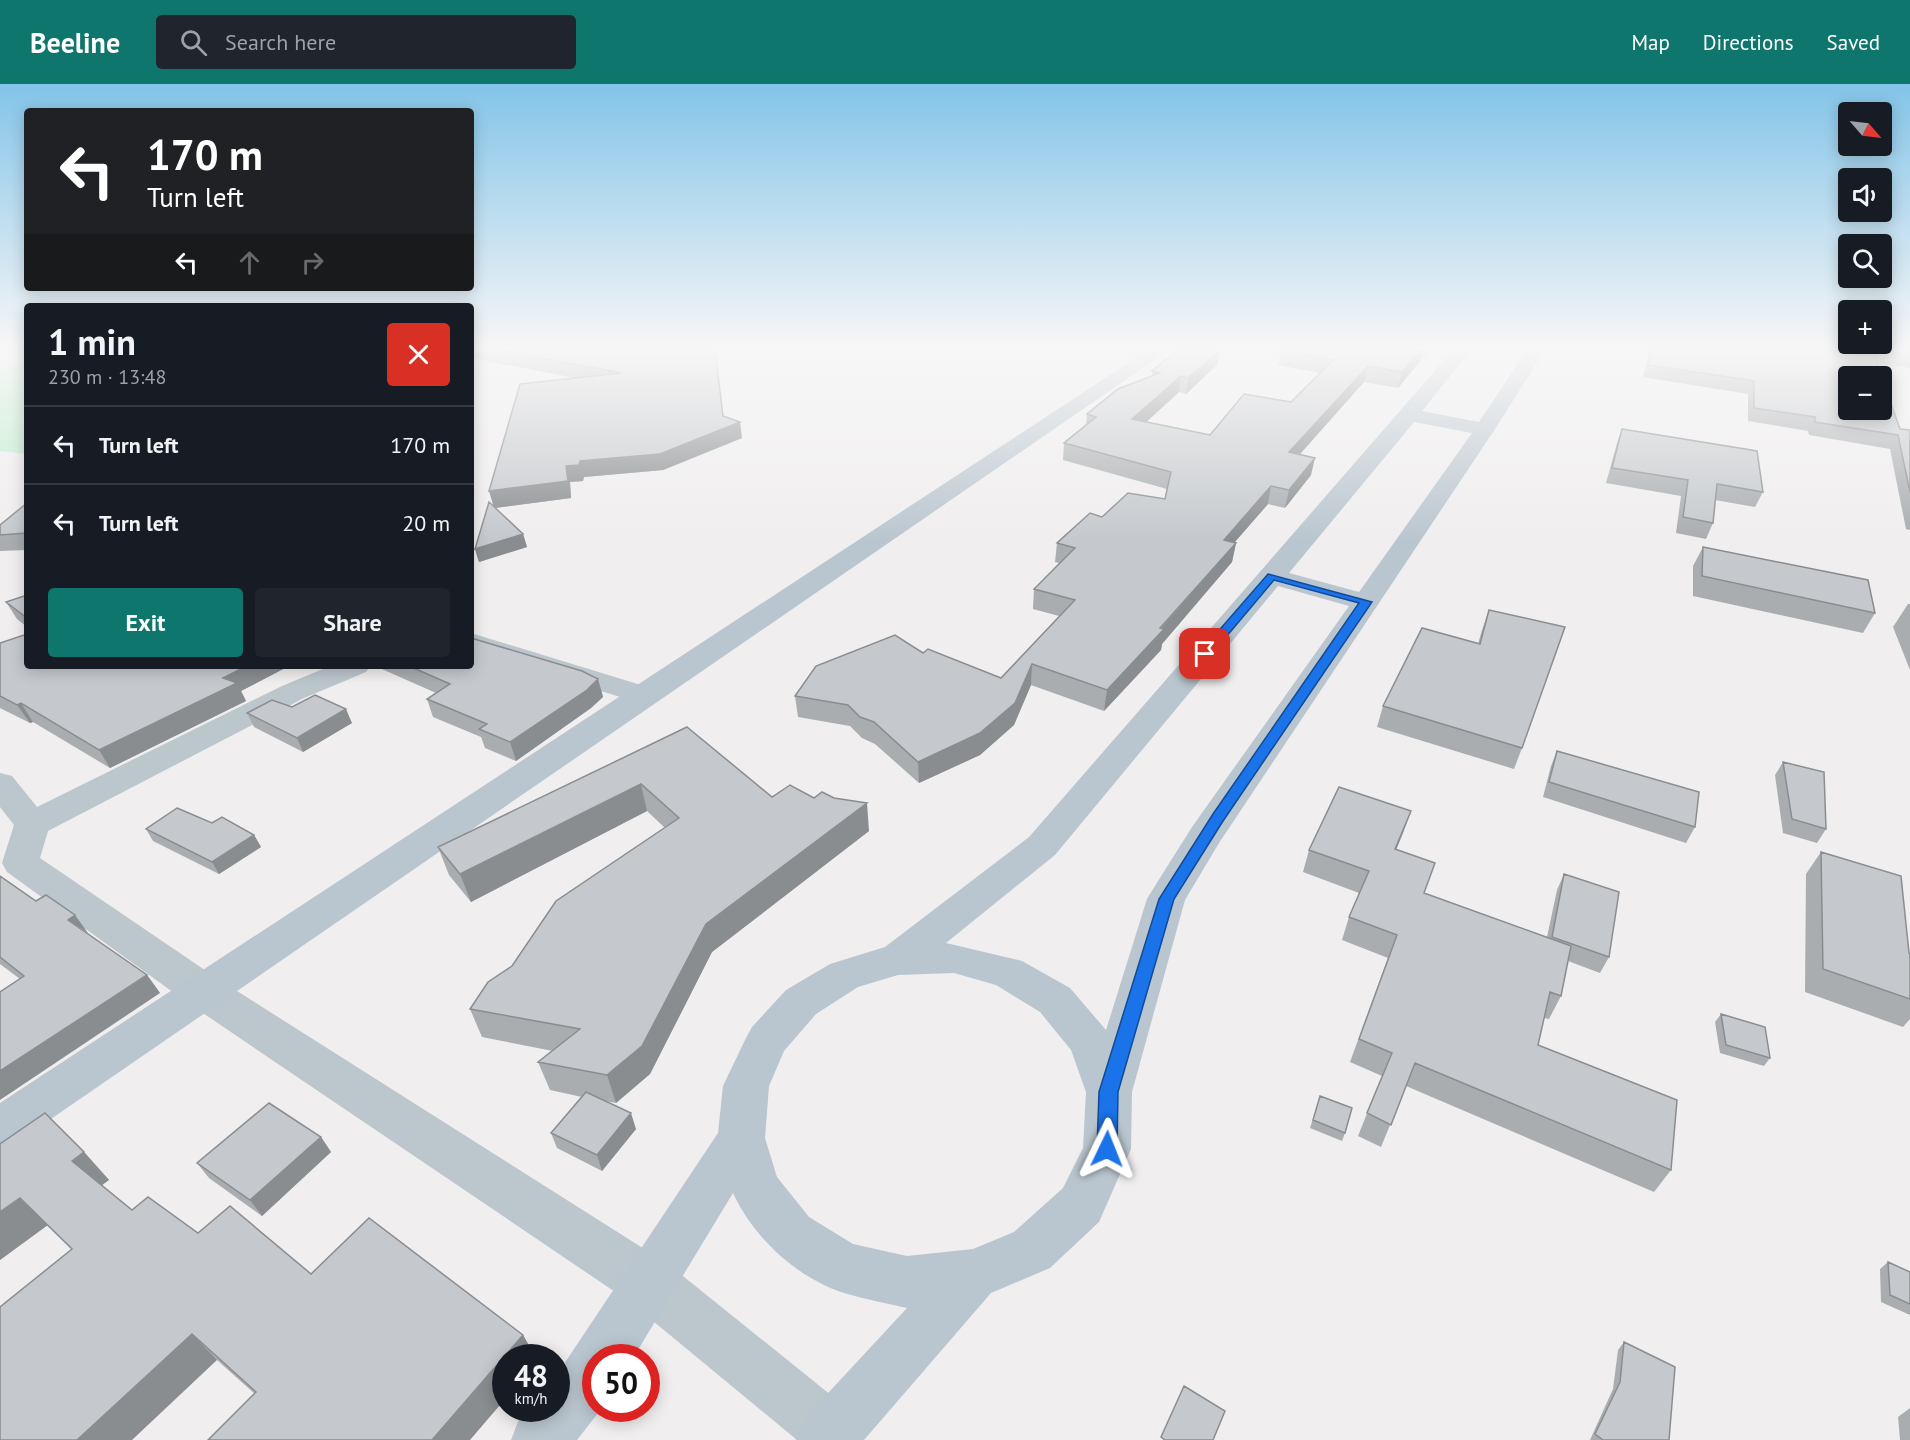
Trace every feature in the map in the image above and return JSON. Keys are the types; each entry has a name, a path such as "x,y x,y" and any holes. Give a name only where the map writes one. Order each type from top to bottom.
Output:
{"main road":[{"path":"0,1128 1065,413"},
{"path":"1109,1092 1090,1041 1055,1000 1008,972 954,958 898,959 844,975 801,1002 766,1040 746,1086 741,1138 756,1189 791,1234 843,1267 907,1281 973,1275 1032,1250 1081,1205 1107,1149 1109,1092 1166,899 1219,816 1495,413"},
{"path":"898,959 1042,846 1409,415 1485,429"},
{"path":"1271,576 1366,602"},
{"path":"610,1344 741,1138"},
{"path":"829,1436 973,1275"},
{"path":"540,1440 582,1388"}],"street":[{"path":"474,643 643,695"},
{"path":"18,852 293,692 349,669"},
{"path":"0,784 18,852 202,991 649,1283 829,1436"}],"green space":[{"path":"0,413 24,413 24,454 0,451"}],"building":[{"path":"512,413 723,413 723,416 740,422 660,454 580,461 579,465 566,466 568,481 489,491"},
{"path":"1139,413 1132,419 1210,435 1228,413 1325,413 1289,452 1315,458 1289,490 1271,486 1224,540 1236,543 1160,628 1164,629 1107,690 1032,664 1015,703 980,733 918,762 874,722 860,717 848,705 795,696 816,666 895,635 923,653 928,649 1001,678 1075,600 1034,589 1075,548 1057,543 1090,513 1102,517 1128,493 1165,499 1171,472 1064,443 1096,417 1087,414"},
{"path":"1790,413 1838,413 1838,420 1892,420 1892,413 1894,413 1900,429 1910,430 1910,492 1898,435 1815,422 1815,417"},
{"path":"1622,429 1757,451 1763,492 1717,484 1713,523 1683,517 1688,480 1612,468"},
{"path":"489,502 523,534 475,549"},
{"path":"24,505 24,533 0,535 0,525"},
{"path":"1703,547 1868,580 1875,613 1702,576"},
{"path":"24,596 24,616 6,602"},
{"path":"1489,610 1565,627 1522,748 1383,706 1422,628 1480,644"},
{"path":"24,635 24,669 241,669 223,678 237,683 99,750 21,703 17,705 0,696 0,643"},
{"path":"474,639 582,671 598,679 587,690 510,742 479,729 487,724 427,699 450,684 416,669 474,669"},
{"path":"315,695 346,709 297,738 247,713 272,700 292,707"},
{"path":"687,727 772,797 790,785 814,798 822,792 834,798 867,803 706,924 642,1046 607,1075 538,1062 580,1029 470,1009 488,982 512,966 556,901 679,818 641,784 460,874 438,847"},
{"path":"1557,751 1699,792 1695,827 1549,782"},
{"path":"1783,762 1824,772 1826,829 1792,819"},
{"path":"1339,787 1411,811 1395,849 1435,863 1424,893 1571,946 1561,996 1550,992 1538,1045 1677,1100 1671,1170 1415,1063 1391,1125 1367,1113 1392,1053 1359,1039 1397,935 1349,917 1369,871 1309,850"},
{"path":"177,808 212,823 222,817 254,835 212,862 146,829"},
{"path":"1821,852 1901,876 1910,954 1910,999 1823,969"},
{"path":"1564,874 1619,892 1609,957 1552,937"},
{"path":"0,876 36,901 46,895 75,915 68,920 147,975 0,1071 0,992 24,976 0,957"},
{"path":"1721,1014 1765,1027 1770,1058 1726,1045"},
{"path":"586,1092 631,1113 597,1155 551,1133"},
{"path":"1320,1096 1352,1108 1345,1133 1313,1120"},
{"path":"269,1103 321,1137 250,1200 197,1163"},
{"path":"45,1113 84,1152 72,1161 132,1210 148,1197 198,1233 230,1206 311,1274 369,1218 523,1335 515,1344 492,1344 492,1371 432,1440 208,1440 256,1392 192,1334 77,1440 0,1440 0,1307 72,1249 20,1198 0,1212 0,1144"},
{"path":"1888,1262 1910,1272 1910,1304 1890,1295"},
{"path":"1624,1342 1675,1367 1669,1440 1603,1440 1595,1434 1620,1382"},
{"path":"1184,1386 1225,1411 1213,1440 1165,1440 1161,1437"}],"route":[{"path":"1107,1149 1109,1092 1166,899 1205,836 1366,602 1271,576 1205,654"}]}
